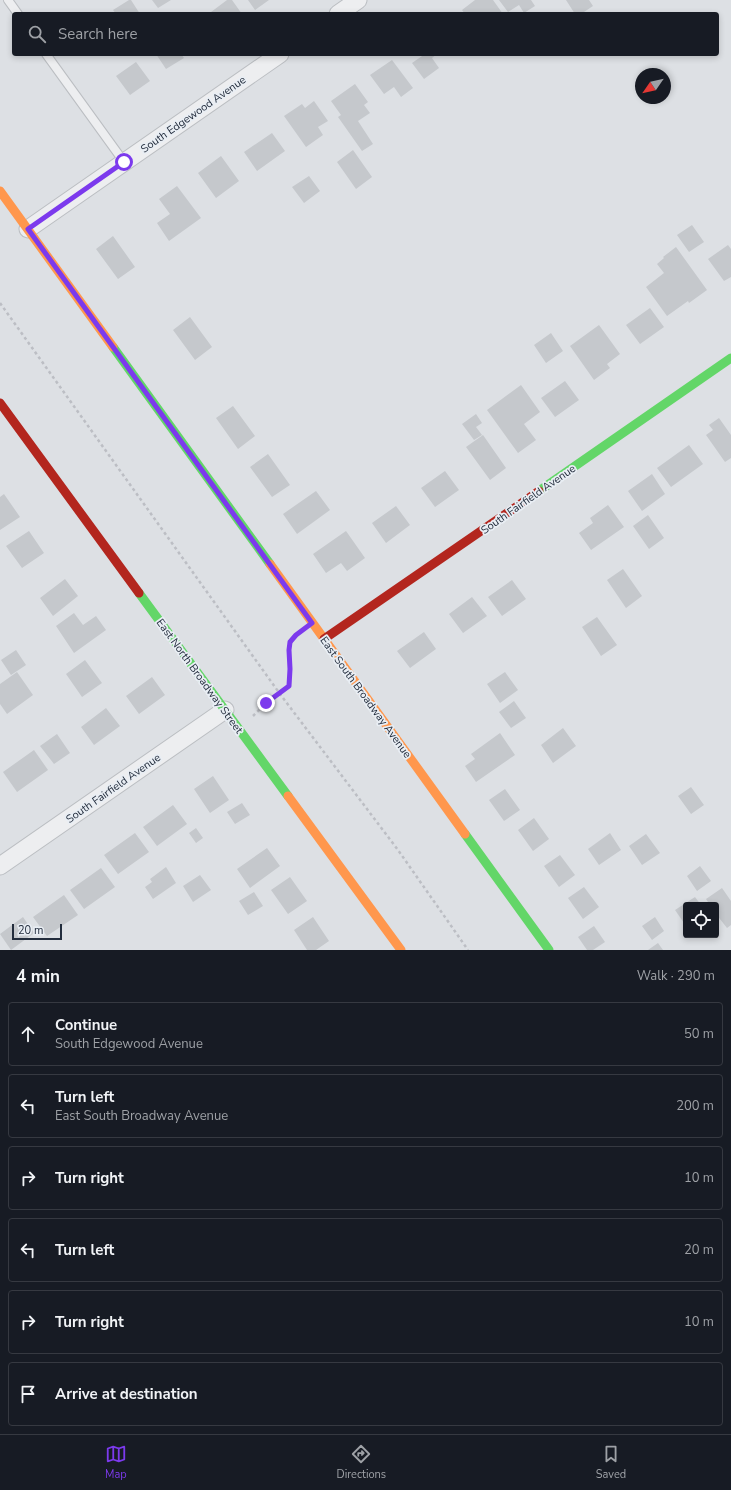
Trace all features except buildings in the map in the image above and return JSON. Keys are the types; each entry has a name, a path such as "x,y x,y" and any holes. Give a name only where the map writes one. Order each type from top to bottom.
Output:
{"street":[{"path":"341,12 358,0"},
{"name":"South Edgewood Avenue","path":"28,229 277,56"},
{"name":"East South Broadway Avenue","path":"0,191 549,950"},
{"name":"South Fairfield Avenue","path":"324,640 731,358"},
{"name":"East North Broadway Street","path":"0,403 401,950"},
{"name":"South Fairfield Avenue","path":"0,866 225,710"}],"lane":[{"path":"8,0 17,12"},
{"path":"47,56 124,162"}],"path":[{"path":"0,303 280,694 398,850 468,950"},
{"path":"238,728 266,703 289,686 290,642 296,635 312,623"}],"traffic: fast":[{"path":"113,347 270,564"},
{"path":"539,491 731,358"},
{"path":"139,593 288,796"},
{"path":"465,834 549,950"}],"traffic: slow":[{"path":"0,191 113,347"},
{"path":"270,564 465,834"},
{"path":"288,796 401,950"}],"traffic: jam":[{"path":"0,403 139,593"},
{"path":"324,639 539,491"}],"route":[{"path":"124,162 28,229 312,623 296,635 290,642 289,686 266,703"}]}
